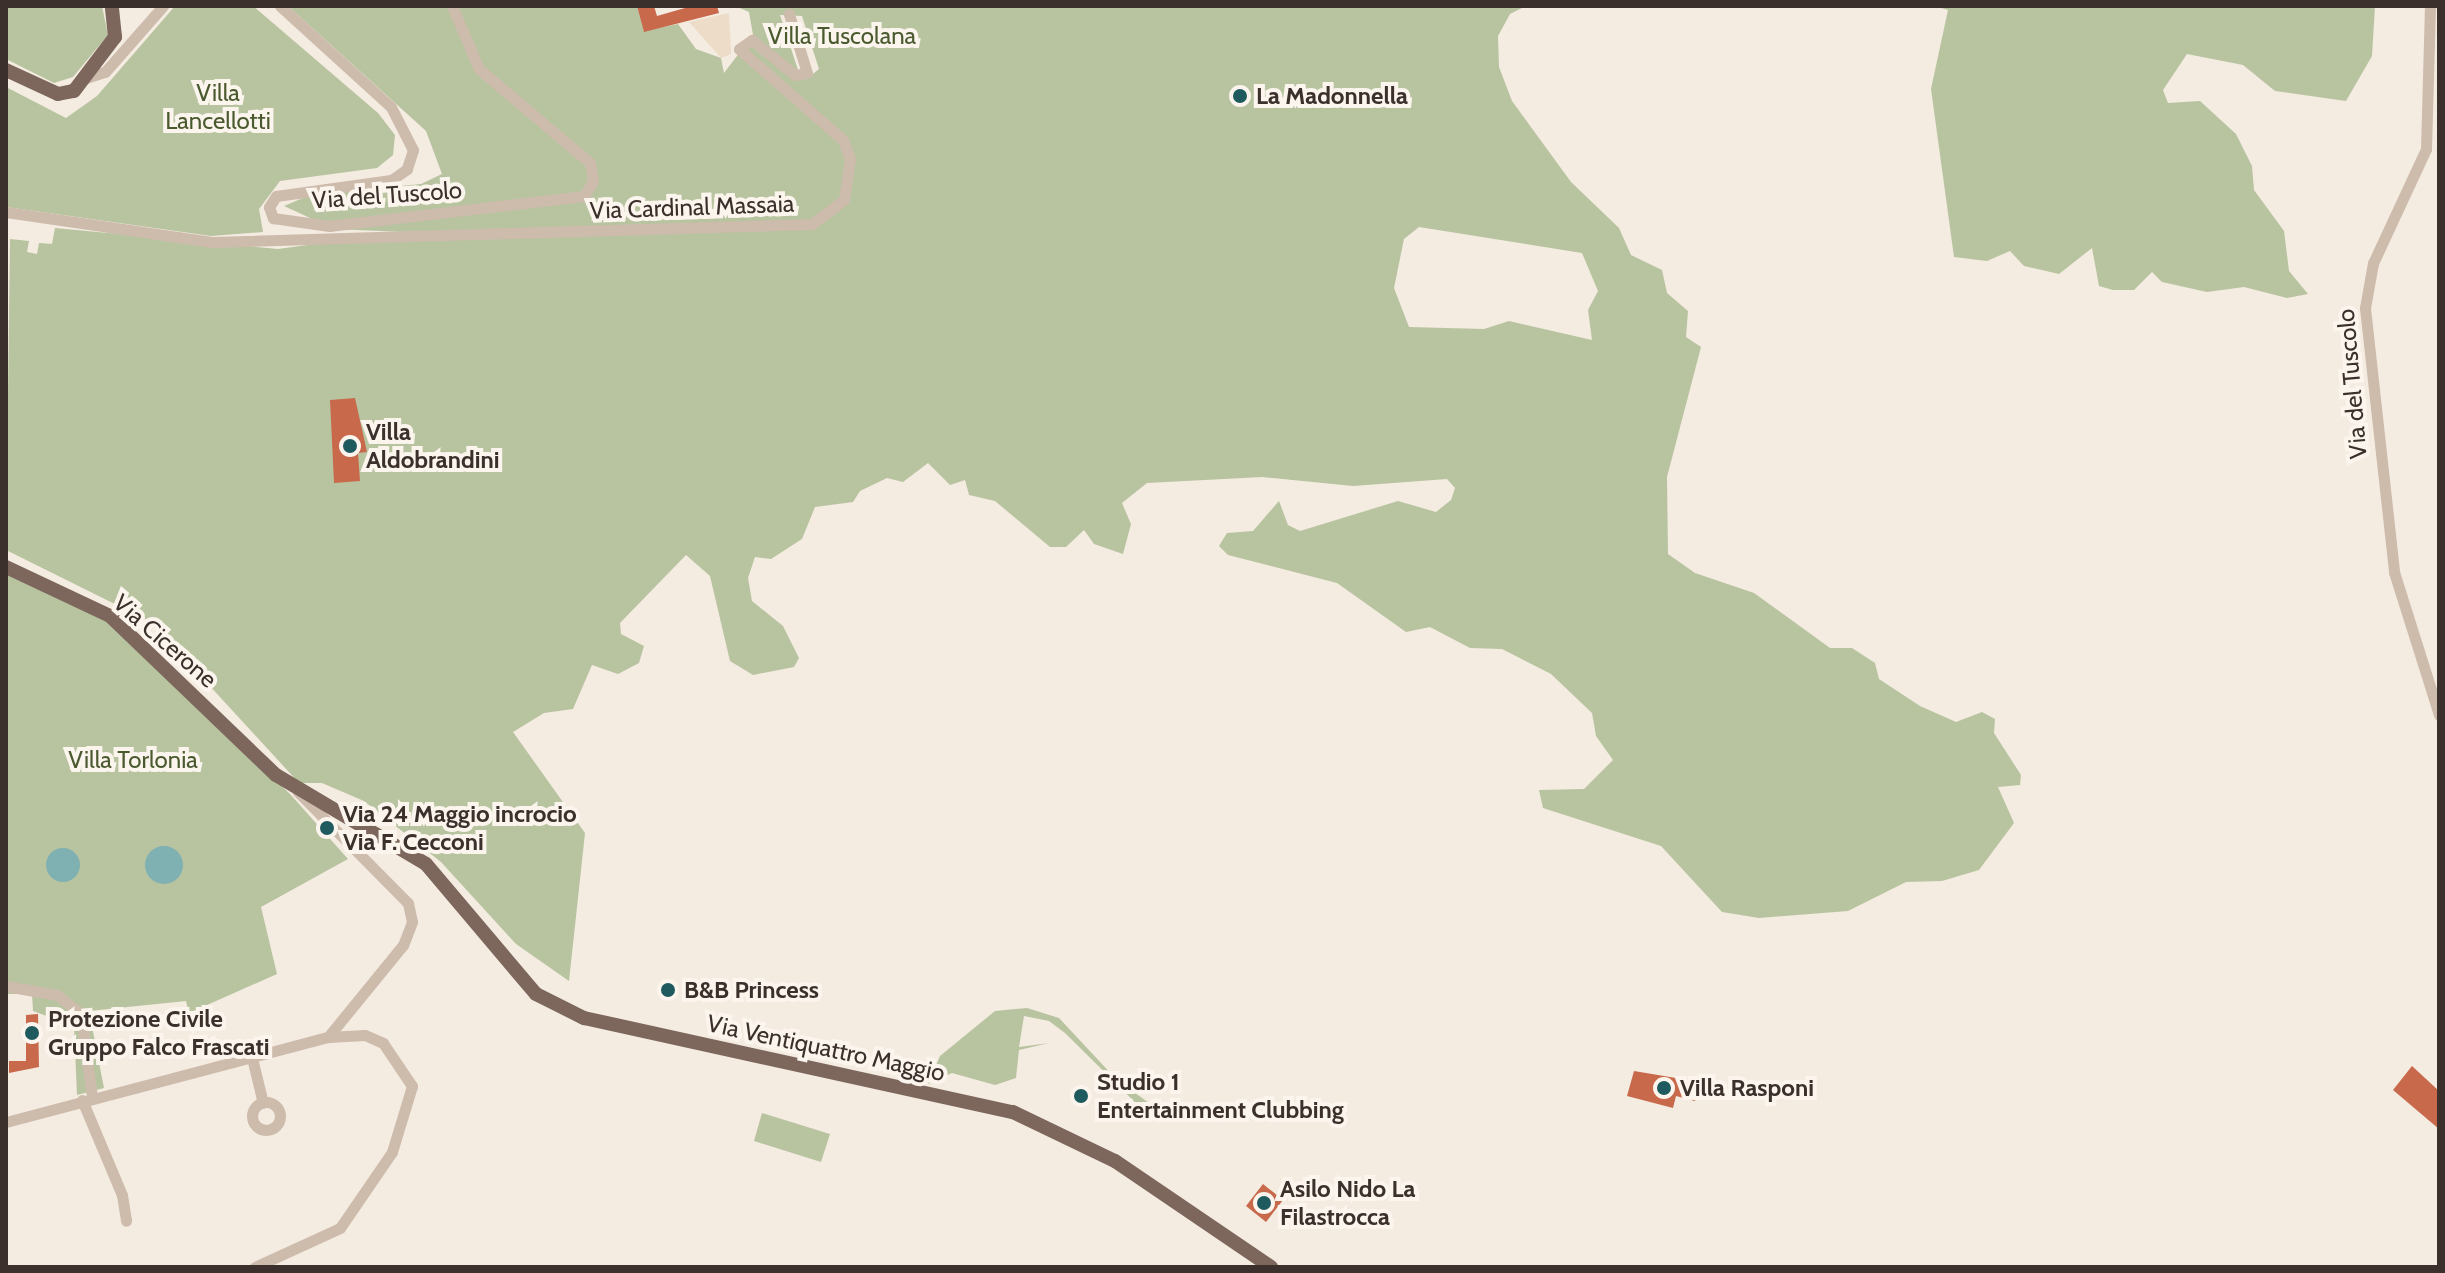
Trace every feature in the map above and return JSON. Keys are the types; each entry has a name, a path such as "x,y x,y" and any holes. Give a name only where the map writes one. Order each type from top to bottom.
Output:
{"main road":[{"path":"6,70 62,95 86,78 118,31 112,6"},
{"name":"Via Cicerone","path":"6,567 110,616 276,775"},
{"name":"Via Ventiquattro Maggio","path":"276,775 381,834 426,864 536,994 584,1018 1013,1112 1115,1161 1271,1267"}],"street":[{"path":"86,78 105,72 163,6"},
{"name":"Via del Tuscolo","path":"280,6 391,107 413,150 407,169 391,180 276,196 269,207 279,220 329,226 584,196 593,181 590,163 479,69 452,6"},
{"name":"Via del Tuscolo","path":"2430,6 2426,149 2373,263 2365,308 2394,572 2439,715"},
{"name":"Via Cardinal Massaia","path":"6,212 212,242 275,237 791,229 831,216 851,180 843,140 740,52 752,40 795,75 807,73 789,14"},
{"path":"275,237 279,220"},
{"path":"292,786 408,903 412,922 403,945 328,1037"},
{"path":"360,857 355,842 364,829 381,834"},
{"path":"6,986 57,995 81,1014 87,1099 122,1195 126,1221"},
{"path":"6,1122 328,1037 365,1035 393,1050 412,1086 410,1106 392,1152 347,1220 314,1245 255,1267"},
{"path":"252,1058 263,1103"}],"green space":[{"path":"6,6 102,6 108,35 73,77 54,83 6,59"},
{"name":"Villa Lancellotti","path":"175,6 253,6 378,113 395,135 393,155 377,168 280,181 259,209 263,232 211,236 6,207 6,87 66,118 97,96"},
{"name":"Villa Tuscolana","path":"288,6 637,6 644,31 678,24 696,49 721,58 724,73 753,35 749,12 735,6 1526,6 1510,14 1498,36 1499,67 1512,101 1571,182 1619,228 1631,255 1662,270 1667,293 1688,311 1686,337 1701,347 1667,477 1668,554 1695,573 1754,593 1830,648 1852,648 1875,663 1879,679 1920,706 1956,722 1982,712 1995,719 1994,733 2021,775 2020,785 1998,787 2014,823 1979,870 1942,881 1906,882 1848,911 1759,918 1722,912 1661,846 1543,808 1539,790 1584,789 1613,760 1596,736 1592,713 1551,674 1502,649 1470,648 1430,627 1406,632 1337,583 1228,555 1219,546 1227,533 1253,531 1279,501 1288,525 1300,531 1398,501 1436,512 1451,500 1455,488 1447,479 1353,486 1262,477 1147,483 1122,503 1131,524 1123,554 1094,544 1084,530 1066,547 1050,547 995,501 969,495 965,480 950,485 928,463 903,482 887,478 860,491 853,502 815,507 802,539 771,559 755,557 748,578 752,601 783,626 799,658 794,667 753,675 730,661 710,576 686,555 620,623 621,634 644,646 639,663 618,674 592,665 573,709 544,713 513,732 585,833 569,981 516,944 441,862 364,801 322,783 299,783 151,622 6,550 10,239 29,241 27,252 37,254 39,243 52,244 55,228 278,249 404,232 334,229 284,206 310,195 421,184 442,174 426,131","holes":["780,15 802,16 819,69 808,78 799,73","1419,227 1582,253 1598,291 1588,310 1592,340 1509,321 1484,329 1409,327 1394,288 1404,239"]},
{"path":"1934,6 2375,6 2372,56 2346,101 2275,91 2243,65 2187,54 2163,90 2168,103 2200,101 2236,134 2252,166 2254,190 2284,231 2289,271 2308,294 2287,298 2244,287 2207,292 2162,282 2152,272 2134,290 2113,290 2099,286 2092,248 2059,274 2024,266 2010,251 1987,261 1954,257 1931,89 1948,10"},
{"name":"Villa Torlonia","path":"6,574 106,618 290,794 348,859 261,907 277,974 189,1013 186,1001 89,1011 104,1088 77,1095 74,1026 33,1011 32,994 6,994"},
{"path":"1027,1008 1059,1018 1116,1079 1164,1114 1154,1121 1065,1033 1049,1021 1024,1016 1019,1047 1049,1043 1019,1050 1016,1078 995,1085 952,1073 928,1084 940,1056 995,1011"},
{"path":"762,1113 830,1134 821,1162 754,1141"}],"shaded area":[{"path":"729,13 731,54 721,58 689,22"}],"water":[{"path":"164,846 178,851 183,865 178,879 164,884 150,879 145,865 150,851"},
{"path":"63,848 75,853 80,865 75,877 63,882 51,877 46,865 51,853"}],"building":[{"path":"637,6 654,6 657,16 692,6 717,6 719,13 644,32"},
{"name":"Villa Aldobrandini","path":"355,398 367,452 358,453 360,481 334,483 330,400"},
{"name":"Protezione Civile Gruppo Falco Frascati","path":"38,1014 39,1067 9,1073 9,1061 26,1061 26,1015"},
{"path":"2412,1066 2439,1091 2439,1129 2393,1090"},
{"name":"Villa Rasponi","path":"1634,1071 1700,1082 1695,1101 1676,1096 1673,1108 1627,1096"},
{"name":"Asilo Nido La Filastrocca","path":"1263,1184 1283,1200 1266,1222 1246,1206"}],"place":[{"name":"La Madonnella","path":"1240,96"},
{"name":"Villa Aldobrandini","path":"350,446"},
{"name":"Via 24 Maggio incrocio Via F. Cecconi","path":"327,828"},
{"name":"B&B Princess","path":"668,990"},
{"name":"Protezione Civile Gruppo Falco Frascati","path":"32,1033"},
{"name":"Villa Rasponi","path":"1664,1088"},
{"name":"Studio 1 Entertainment Clubbing","path":"1081,1096"},
{"name":"Asilo Nido La Filastrocca","path":"1264,1203"}]}
